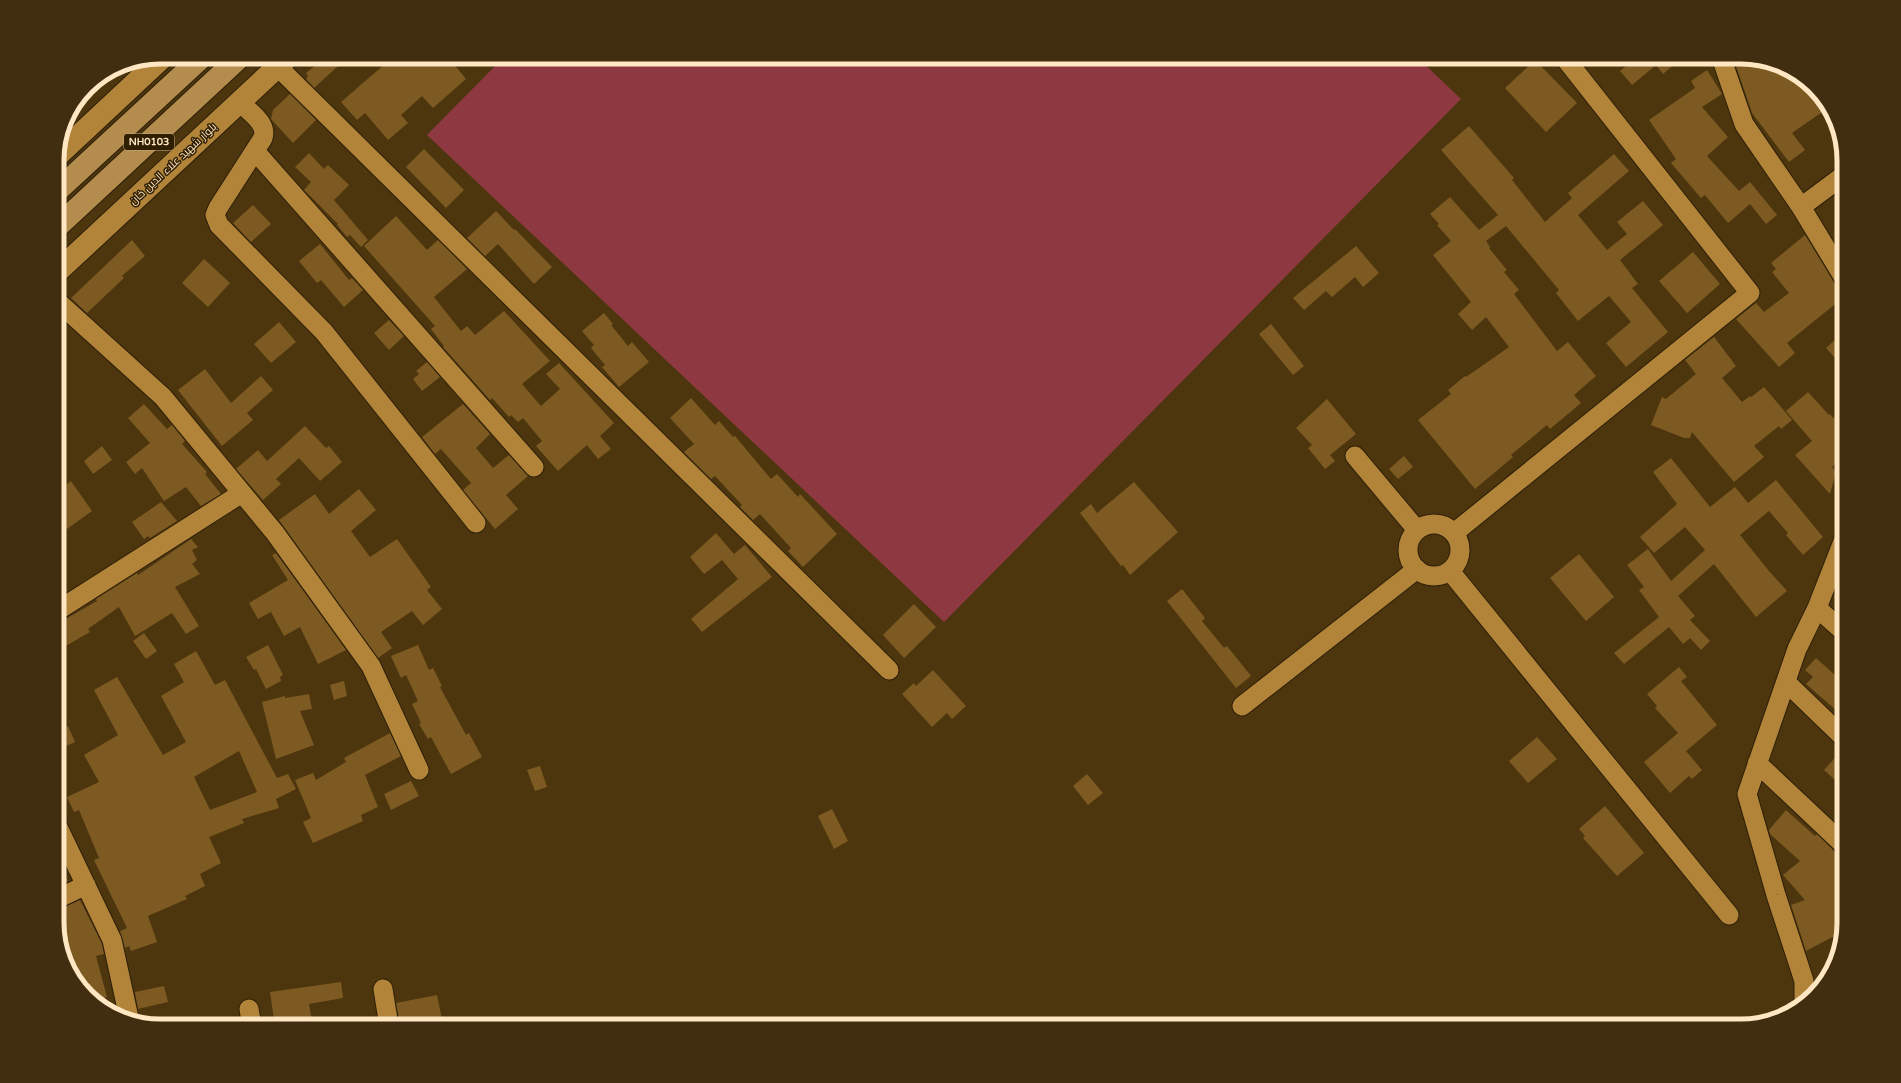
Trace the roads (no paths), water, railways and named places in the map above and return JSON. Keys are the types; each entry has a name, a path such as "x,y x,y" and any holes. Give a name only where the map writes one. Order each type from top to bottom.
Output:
{"highway":[{"name":"NH0103","path":"64,185 194,64"},
{"name":"NH0103","path":"64,220 232,64"}],"street":[{"path":"65,149 156,64"},
{"name":"بلوار شهید علاء الدین خان","path":"64,265 281,64"},
{"path":"285,64 889,670"},
{"path":"1454,533 1750,293 1570,64"},
{"path":"1723,64 1744,124 1801,207 1837,266"},
{"path":"240,102 263,126 265,133 218,208 216,219 219,225 324,332 476,523"},
{"path":"255,151 534,467"},
{"path":"1801,207 1837,180"},
{"path":"64,307 163,397 275,533 370,666 419,770"},
{"path":"1355,456 1417,530"},
{"path":"64,607 242,493"},
{"path":"1432,524 1448,527 1454,533 1460,548 1460,556 1450,571 1442,575 1433,576 1424,574 1416,569 1411,562 1408,553 1409,544 1417,530 1432,524"},
{"path":"1804,995 1804,981 1776,895 1747,794 1797,649 1817,608 1837,558"},
{"path":"1242,706 1416,569"},
{"path":"1450,571 1729,915"},
{"path":"1817,608 1837,626"},
{"path":"1786,682 1837,731"},
{"path":"1758,763 1837,838"},
{"path":"64,839 112,940 128,1014"},
{"path":"64,896 86,885"},
{"path":"382,988 388,1019"}]}
